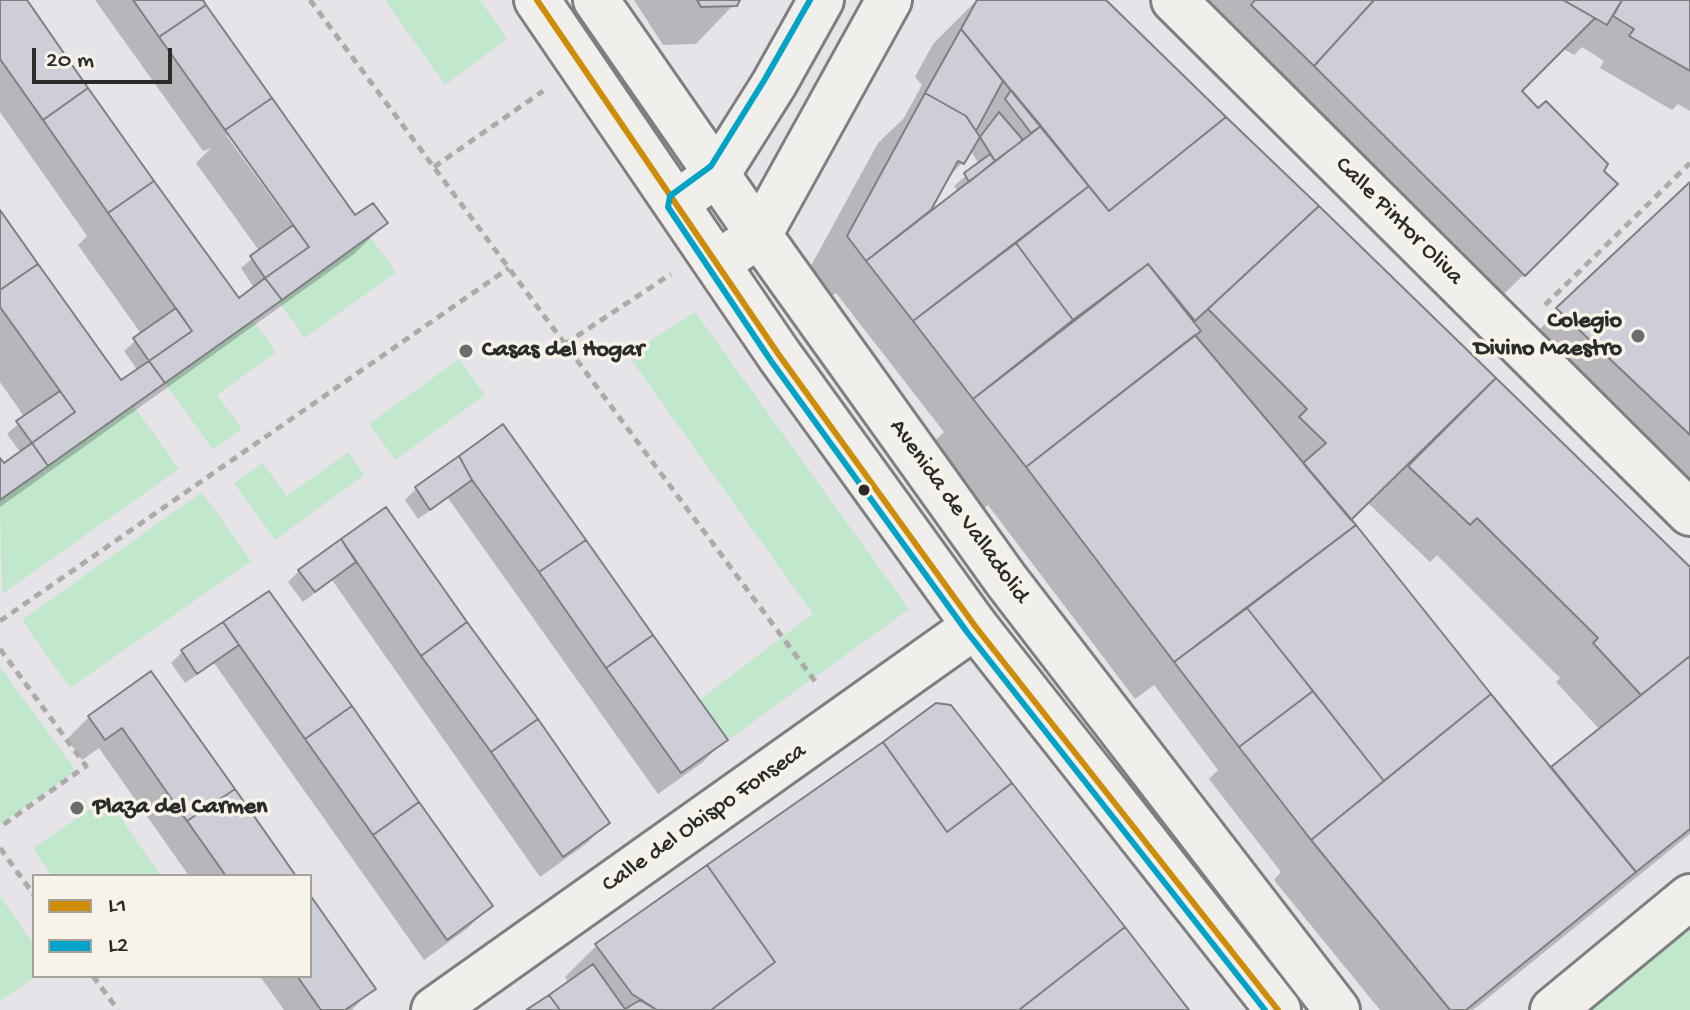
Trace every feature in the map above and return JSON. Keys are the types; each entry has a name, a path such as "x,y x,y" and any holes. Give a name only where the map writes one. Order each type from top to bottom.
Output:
{"main road":[{"path":"537,0 779,355 975,626 1278,1010"},
{"name":"Avenida de Valladolid","path":"596,0 759,235 1006,580 1337,1010"},
{"path":"677,203 718,173 774,84 821,0"},
{"path":"713,256 759,235 889,0"},
{"name":"Calle Pintor Oliva","path":"1174,0 1690,513"},
{"name":"Calle del Obispo Fonseca","path":"434,1010 975,626"},
{"path":"1553,1010 1690,897"}],"path":[{"path":"310,0 845,719"},
{"path":"434,167 580,65"},
{"path":"1513,336 1690,163"},
{"path":"565,344 713,256"},
{"path":"0,621 509,268"},
{"path":"0,649 86,766 0,827"},
{"path":"0,848 32,892"},
{"path":"94,978 118,1010"}],"green space":[{"path":"385,0 480,0 507,39 445,85"},
{"path":"370,237 396,272 305,338 279,302"},
{"path":"695,312 909,609 728,740 699,700 813,614 628,355"},
{"path":"253,320 276,352 217,395 242,429 213,450 165,383"},
{"path":"459,359 485,395 395,460 369,424"},
{"path":"133,405 179,469 2,594 0,500"},
{"path":"348,452 364,475 275,540 234,483 263,463 287,496"},
{"path":"202,492 251,561 70,688 22,620"},
{"path":"0,667 76,771 0,824"},
{"path":"107,798 160,874 51,874 33,848"},
{"path":"0,896 32,942 33,978 0,1001"},
{"path":"1690,897 1690,1010 1553,1010"}],"building":[{"path":"0,0 27,0 88,88 43,120 0,59"},
{"path":"133,0 203,0 206,5 159,37"},
{"path":"697,0 740,0 737,6 701,7"},
{"path":"977,0 1106,0 1226,117 1109,211 961,29"},
{"path":"1255,0 1374,0 1314,66 1251,5"},
{"path":"1374,0 1563,0 1595,18 1522,91 1538,108 1546,101 1608,164 1604,171 1618,184 1525,276 1314,66"},
{"path":"1563,0 1622,0 1607,25"},
{"path":"1622,0 1690,0 1690,71 1629,36 1634,29 1613,16"},
{"path":"206,5 272,98 225,130 159,37"},
{"path":"961,29 1003,81 976,131 966,116 925,93"},
{"path":"88,88 154,181 108,213 43,120"},
{"path":"1011,90 1041,126 1031,133 1005,99"},
{"path":"925,93 966,116 980,137 964,164 958,161 931,210 866,261 847,236"},
{"path":"272,98 355,215 373,203 388,223 282,300 265,278 309,247 225,130"},
{"path":"999,112 1023,140 995,161 980,137"},
{"path":"1226,117 1319,206 1195,321 1148,264 1073,320 1016,243 1089,186 1109,211"},
{"path":"1041,126 1089,186 913,321 866,261"},
{"path":"990,154 995,161 969,182 964,173"},
{"path":"154,181 239,298 265,278 282,300 165,383 149,361 192,331 108,213"},
{"name":"Colegio Divino Maestro","path":"1690,182 1690,435 1556,308"},
{"path":"1319,206 1496,378 1351,520 1303,463 1326,443 1299,417 1307,409 1208,309"},
{"path":"0,210 38,264 0,290"},
{"path":"293,225 309,247 265,278 250,256"},
{"path":"1016,243 1073,320 973,399 913,321"},
{"path":"38,264 121,380 149,361 165,383 48,466 32,443 75,412 0,307 0,290"},
{"path":"1148,264 1201,331 1026,467 973,399"},
{"path":"176,308 192,331 149,361 133,338"},
{"path":"1195,335 1356,525 1174,662 1026,467"},
{"path":"1496,378 1690,567 1690,656 1641,695 1593,643 1598,638 1477,518 1470,525 1408,466"},
{"path":"60,391 75,412 32,443 16,421"},
{"path":"503,424 586,540 539,572 472,480 459,456"},
{"path":"32,443 48,466 0,500 0,458 4,463"},
{"path":"459,456 472,480 430,510 415,487"},
{"path":"386,507 467,622 421,656 341,539"},
{"path":"1356,525 1491,694 1384,781 1247,608"},
{"path":"341,539 356,562 315,592 298,570"},
{"path":"586,540 653,635 606,668 539,572"},
{"path":"269,591 352,706 305,739 223,622"},
{"path":"1247,608 1313,691 1239,747 1174,662"},
{"path":"223,622 239,645 197,674 181,650"},
{"path":"467,622 538,719 491,752 421,656"},
{"path":"653,635 728,740 681,773 606,668"},
{"path":"1690,656 1690,829 1636,872 1551,767"},
{"path":"151,671 235,789 187,821 122,728 105,740 88,716"},
{"path":"1313,691 1384,781 1311,840 1239,747"},
{"path":"1491,694 1636,872 1466,1010 1450,1010 1311,840"},
{"path":"936,703 951,705 1012,783 947,832 883,742"},
{"path":"352,706 419,802 373,835 305,739"},
{"path":"538,719 610,823 563,857 491,752"},
{"path":"883,742 947,832 1012,783 1125,927 1019,1010 711,1010 775,962 707,865"},
{"path":"235,789 295,874 225,874 187,821"},
{"path":"419,802 493,906 447,940 373,835"},
{"path":"707,865 775,962 711,1010 657,1010 632,994 595,944"},
{"path":"312,898 376,989 345,1010 321,1010 298,978 312,978"},
{"path":"1125,927 1189,1010 1019,1010"},
{"path":"593,964 625,1009 640,1000 657,1010 560,1010 549,995"},
{"path":"549,995 560,1010 526,1010"}],"transit line":[{"name":"L1","path":"537,0 779,355 975,626 1278,1010"},
{"name":"L2","path":"810,0 711,166 670,196 668,207 771,361 967,632 1265,1010"}],"place":[{"name":"Colegio Divino Maestro","path":"1638,336"},
{"name":"Casas del Hogar","path":"466,351"},
{"name":"Plaza del Carmen","path":"77,808"}]}
